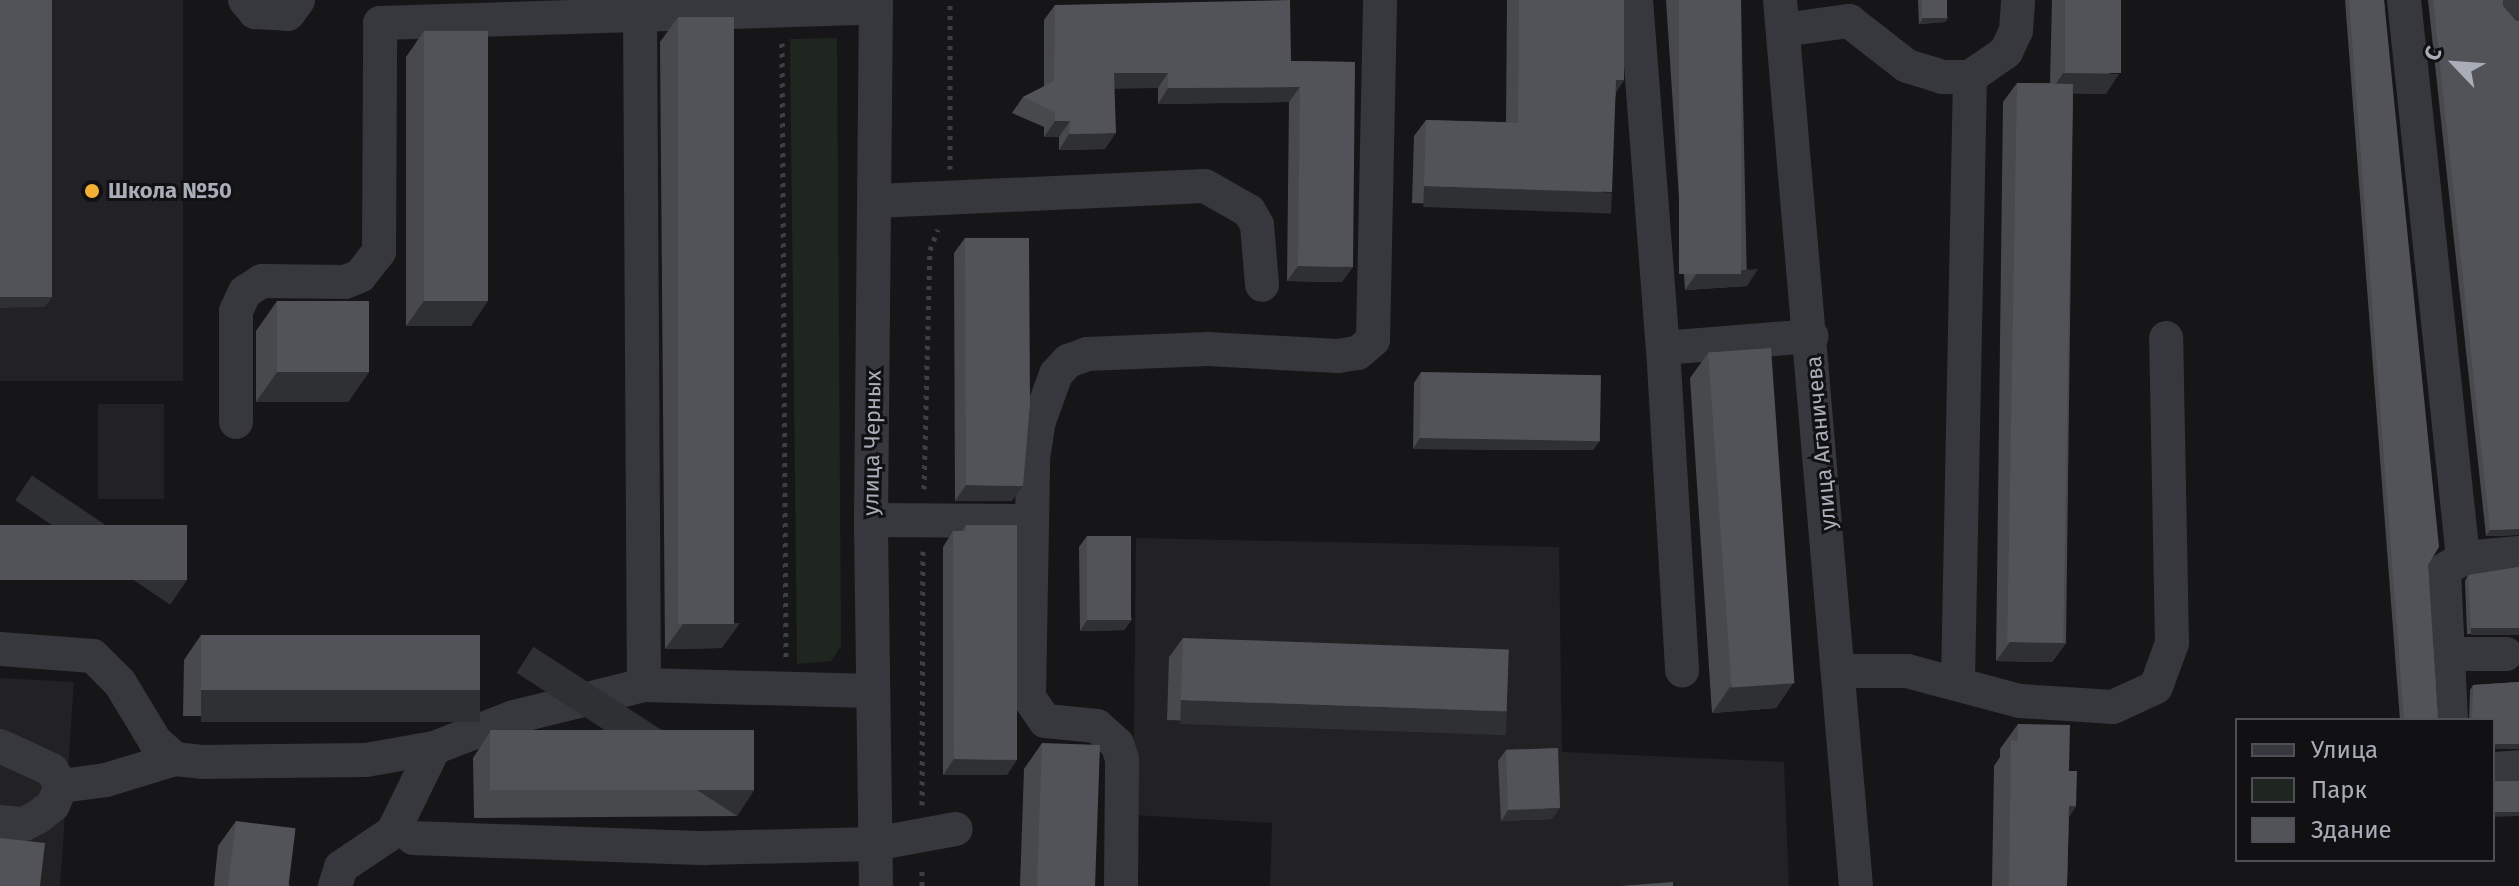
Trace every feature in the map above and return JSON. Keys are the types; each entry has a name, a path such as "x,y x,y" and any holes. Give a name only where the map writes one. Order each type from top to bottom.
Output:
{"street":[{"path":"245,0 255,12 288,14 298,0"},
{"path":"1121,886 1122,759 1117,744 1097,726 1045,721 1029,697 1032,521 1039,421 1056,374 1068,361 1087,354 1208,349 1338,356 1358,353 1373,340 1380,0"},
{"path":"1636,0 1663,348 1682,670"},
{"path":"1782,15 1849,21 1907,66 1942,77 1970,77 2006,52 2016,31 2018,0"},
{"path":"2404,0 2463,558"},
{"path":"2518,0 2519,8"},
{"path":"236,422 236,311 245,292 262,281 345,282 360,276 379,252 380,23 876,4"},
{"name":"улица Черных","path":"876,4 871,520 876,886"},
{"path":"640,14 644,685"},
{"name":"улица Аганичева","path":"1782,15 1812,336 1856,886"},
{"path":"1958,680 1970,77"},
{"path":"876,201 1205,186 1249,211 1257,225 1262,285"},
{"path":"1663,348 1812,336"},
{"path":"1840,671 1907,671 1958,680 2020,701 2113,707 2156,687 2172,643 2166,338"},
{"path":"871,520 1032,521"},
{"path":"2451,718 2440,584 2444,570 2463,558 2519,553"},
{"path":"0,649 93,656 120,683 155,741 175,759"},
{"path":"2446,654 2506,654"},
{"path":"61,786 106,780 175,759 366,760 434,748 514,717 644,685 786,686 872,691"},
{"path":"0,746 52,770 61,786"},
{"path":"335,886 341,867 393,832 434,748"},
{"path":"2495,769 2519,767"},
{"path":"0,822 24,824 38,817 53,805 61,786"},
{"path":"413,838 706,848 874,844 956,829"}],"path":[{"path":"922,886 923,521 930,250 949,198 950,0"},
{"path":"782,9 786,686"}],"shaded area":[{"name":"Школа №50","path":"0,0 183,0 183,381 0,381"},
{"path":"98,404 164,404 164,499 98,499"},
{"path":"1136,538 1559,547 1562,752 1784,762 1789,886 1270,886 1272,823 1133,815"},
{"path":"0,678 74,682 60,886 0,886"}],"green space":[{"path":"837,38 841,646 831,661 797,664 790,39"}],"building":[{"path":"0,0 52,0 52,297 0,297"},
{"path":"1290,0 1291,61 1355,62 1353,267 1298,266 1300,87 1168,88 1168,73 1114,73 1116,133 1069,134 1070,121 1055,121 1055,112 1023,97 1054,81 1055,5"},
{"path":"1519,0 1624,0 1624,80 1616,80 1612,192 1424,186 1426,120 1518,123"},
{"path":"1679,0 1741,0 1741,274 1679,274"},
{"path":"1922,0 1947,0 1947,18 1922,18"},
{"path":"2065,0 2121,0 2121,73 2065,73"},
{"path":"2349,0 2384,0 2439,547 2428,565 2438,718 2404,718"},
{"path":"2433,0 2503,0 2503,6 2519,21 2519,529 2490,530"},
{"path":"678,17 734,17 734,624 678,624"},
{"path":"424,31 488,31 488,301 424,301"},
{"path":"2017,83 2073,84 2063,643 2007,642"},
{"path":"965,238 1029,238 1030,403 1023,486 966,485"},
{"path":"277,301 369,301 369,372 277,372"},
{"path":"1771,348 1794,683 1732,688 1708,352"},
{"path":"1421,372 1601,375 1600,441 1420,438"},
{"path":"0,525 187,525 187,580 0,580"},
{"path":"966,525 1017,525 1017,760 954,759 953,531 966,531"},
{"path":"1087,536 1131,536 1131,620 1087,620"},
{"path":"2519,567 2519,628 2471,628 2468,575"},
{"path":"201,635 480,635 480,690 201,690"},
{"path":"1183,638 1509,649 1507,711 1181,700"},
{"path":"2519,682 2519,744 2495,744 2495,718 2472,718 2473,685"},
{"path":"2018,724 2070,725 2069,771 2077,771 2076,806 2069,806 2067,886 2009,886 2011,740 2018,741"},
{"path":"490,730 754,730 754,790 490,790"},
{"path":"1042,743 1100,745 1095,886 1037,886"},
{"path":"1558,748 1560,808 1508,810 1506,750"},
{"path":"2495,781 2519,781 2519,812 2495,812"},
{"path":"236,821 296,828 288,886 228,886"},
{"path":"0,838 45,843 40,886 0,886"},
{"path":"1673,882 1673,886 1620,886"}],"place":[{"name":"Школа №50","path":"92,191"}]}
